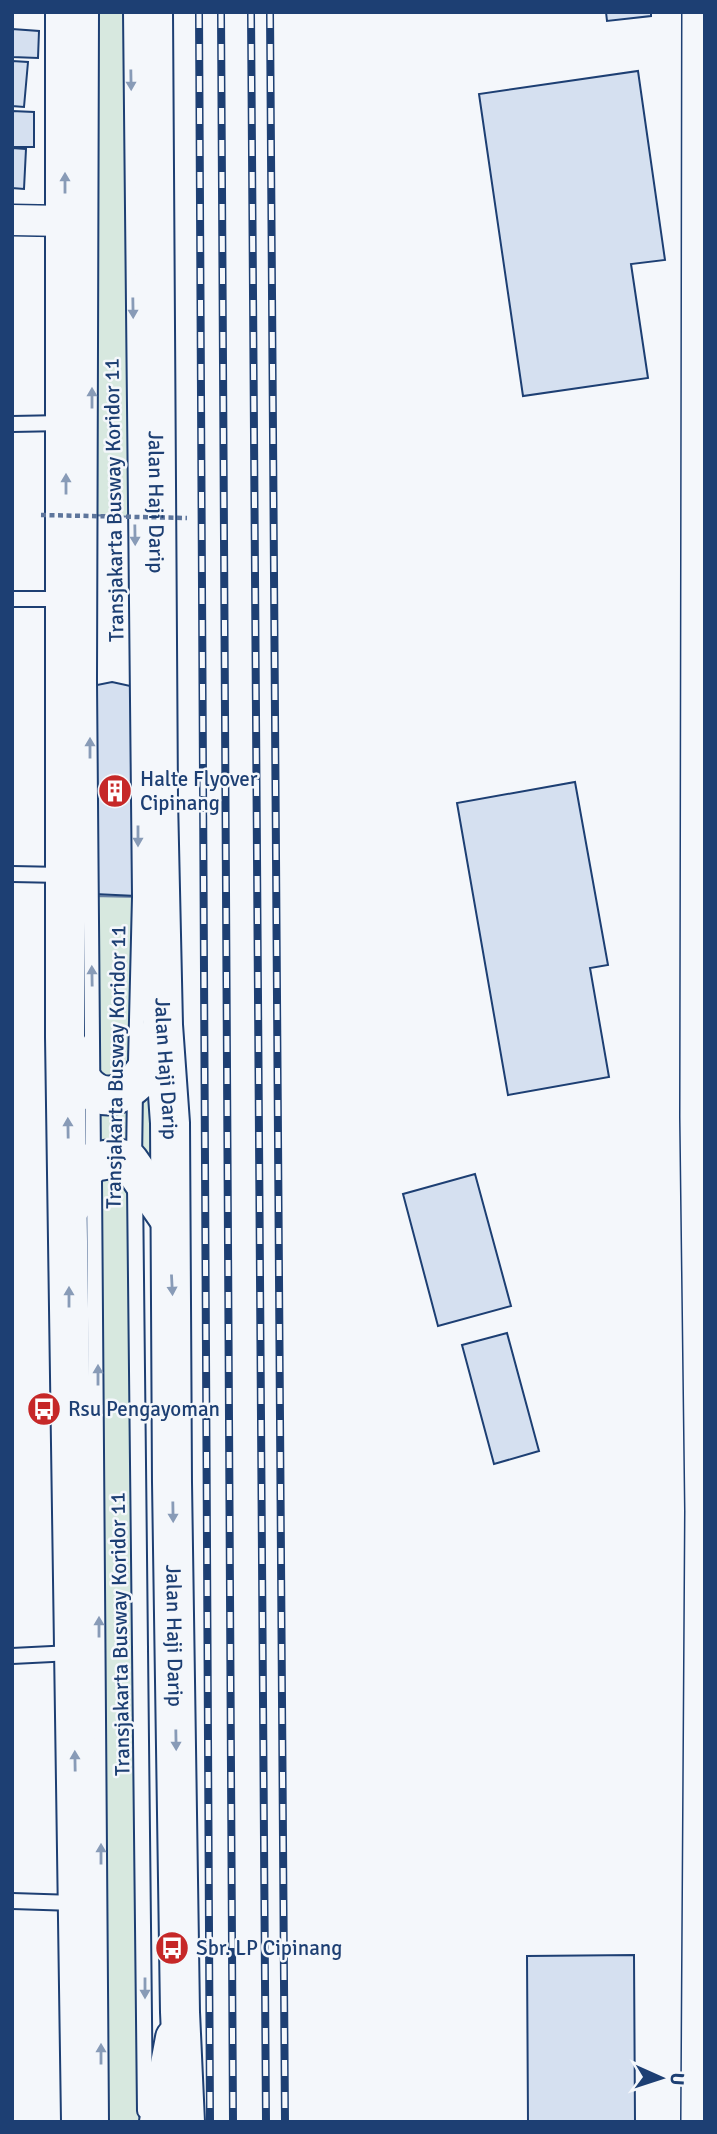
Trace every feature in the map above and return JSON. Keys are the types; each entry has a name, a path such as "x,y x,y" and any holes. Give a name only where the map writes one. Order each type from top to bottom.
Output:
{"main road":[{"path":"65,12 65,1037 81,2122"},
{"name":"Jalan Haji Darip","path":"153,12 158,785 163,1025 170,1123 168,1217 173,1314 172,1482 180,2012 159,2122"},
{"path":"65,1037 84,1084 94,1091 118,1095 130,1091 145,1071 163,1025"},
{"path":"68,1221 78,1181 93,1162 117,1158 129,1161 168,1217"},
{"path":"180,2012 185,2122"}],"street":[{"path":"700,2122 704,1511 701,12"},
{"path":"12,220 65,221"}],"lane":[{"name":"Transjakarta Busway Koridor 11","path":"91,12 89,709 97,1305 101,2122"},
{"name":"Transjakarta Busway Koridor 11","path":"131,12 140,897 134,1169 146,2122"},
{"path":"12,424 65,424"},
{"path":"12,598 67,599"},
{"path":"12,874 67,875"},
{"path":"12,1656 73,1653"},
{"path":"12,1901 76,1903"}],"path":[{"path":"41,515 187,517"}],"shaded area":[{"path":"91,12 131,12 135,517 91,515"},
{"path":"91,896 140,897 163,1025 167,1126 141,1179 146,2122 101,2122 95,1199 84,1171"}],"building":[{"path":"606,12 651,12 651,16 607,21"},
{"path":"12,29 39,31 38,58 12,57"},
{"path":"12,61 28,62 24,107 12,106"},
{"path":"638,71 665,260 631,264 648,378 523,396 479,94"},
{"path":"12,111 34,112 34,147 12,147"},
{"path":"12,148 26,149 24,189 12,188"},
{"name":"Halte Flyover Cipinang","path":"112,682 135,687 137,896 94,894 92,686"},
{"path":"575,782 608,965 590,968 609,1077 508,1095 457,803"},
{"path":"475,1174 511,1306 438,1326 403,1194"},
{"path":"507,1333 539,1451 494,1464 462,1345"},
{"path":"634,1955 635,2122 528,2122 527,1956"}],"railway":[{"path":"199,12 210,2122"},
{"path":"221,12 233,2122"},
{"path":"251,12 266,2122"},
{"path":"270,12 285,2122"}],"place":[{"name":"Halte Flyover Cipinang","path":"115,791"},
{"name":"Rsu Pengayoman","path":"44,1409"},
{"name":"Sbr. LP Cipinang","path":"172,1948"}]}
